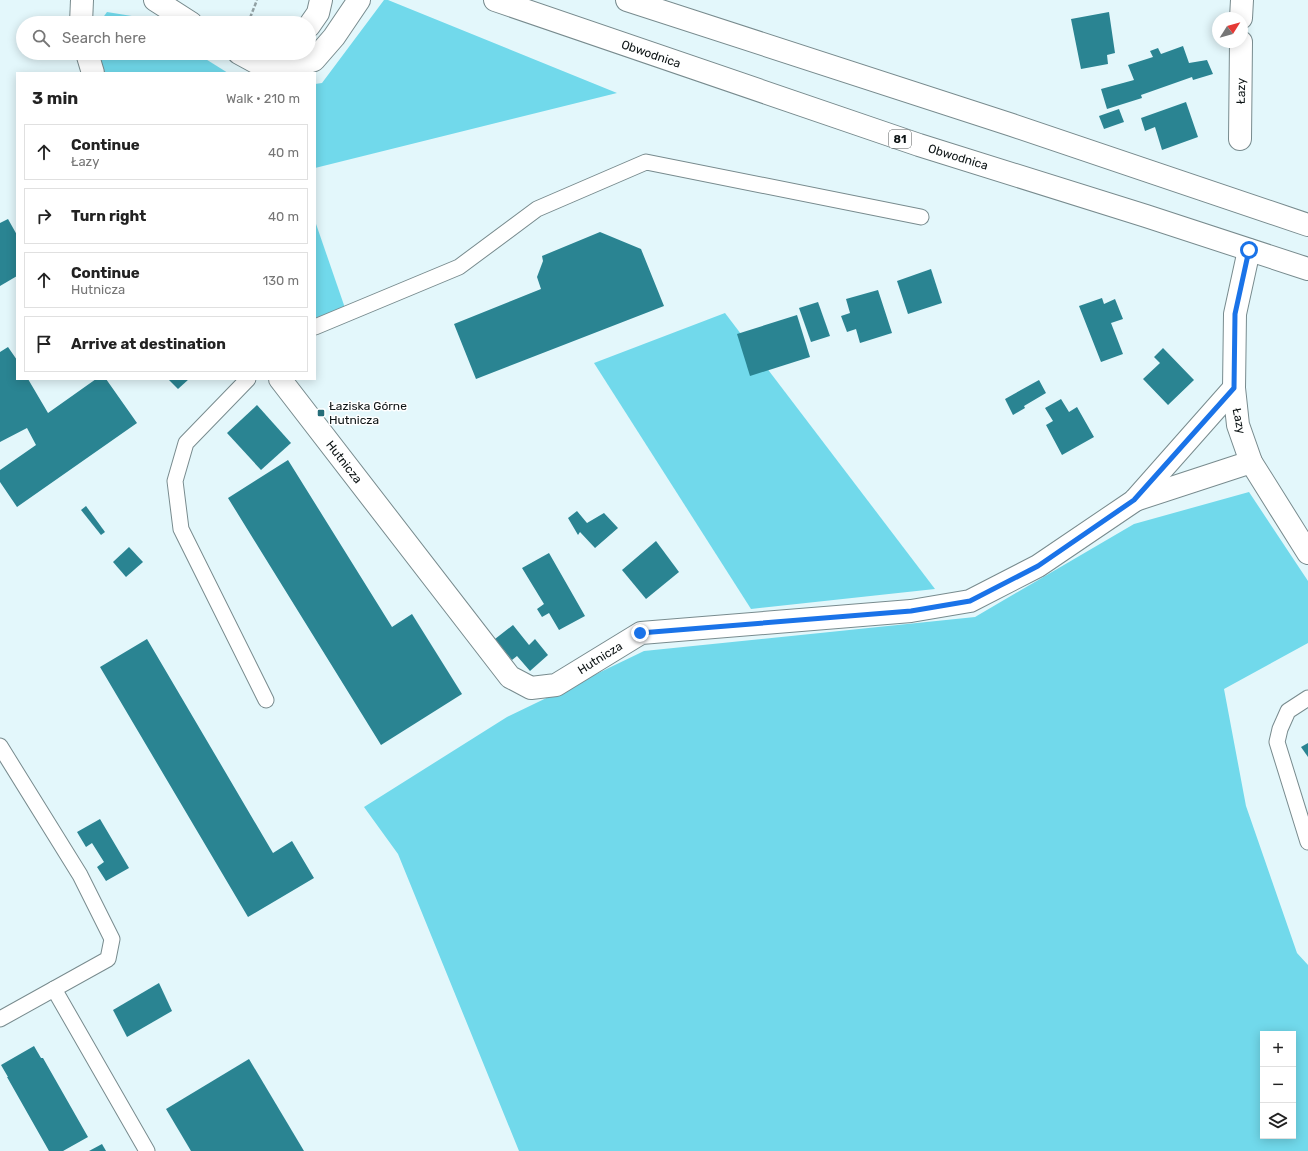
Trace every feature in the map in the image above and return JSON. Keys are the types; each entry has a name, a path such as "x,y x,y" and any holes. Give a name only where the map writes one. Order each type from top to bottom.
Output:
{"street":[{"path":"81,16 82,0"},
{"path":"156,0 180,16"},
{"path":"316,16 321,0"},
{"path":"316,58 334,37 359,0"},
{"name":"Obwodnica","path":"495,0 919,145 1146,216 1308,270"},
{"path":"627,0 1004,123 1308,225"},
{"path":"1242,0 1242,12"},
{"name":"Łazy","path":"1240,139 1241,48"},
{"path":"89,60 92,72"},
{"path":"252,60 262,65 290,68 314,60"},
{"name":"Łazy","path":"1249,250 1235,314 1234,388 1238,425 1251,462 1308,553"},
{"name":"Hutnicza","path":"281,380 510,677 530,688 556,685 640,633 911,611 970,601 1038,566 1134,500"},
{"path":"1134,500 1234,388"},
{"path":"1134,500 1251,462"}],"lane":[{"path":"316,328 459,267 537,209 646,162 921,218"},
{"path":"247,380 186,443 175,481 181,529 266,700"},
{"path":"1308,698 1288,711 1280,729 1277,742 1308,842"},
{"path":"0,746 80,875 112,939 108,959 0,1019"},
{"path":"54,989 147,1151"}],"path":[{"path":"250,16 256,0"}],"shaded area":[{"path":"384,0 388,0 617,93 316,168 316,84 322,83"},
{"path":"107,12 132,16 104,16"},
{"path":"100,60 207,60 226,72 105,72"},
{"path":"316,224 345,308 316,318"},
{"path":"725,313 935,589 751,609 594,363"},
{"path":"1249,492 1308,581 1308,643 1224,689 1246,806 1297,953 1308,965 1308,1151 519,1151 398,854 364,807 507,717 644,651 975,617 1134,524"}],"building":[{"path":"1109,12 1115,53 1107,55 1108,64 1081,69 1071,19"},
{"path":"1183,46 1189,63 1207,60 1213,74 1193,80 1192,77 1141,95 1142,98 1107,109 1101,89 1134,80 1128,65 1153,57 1150,51 1158,48 1161,54"},
{"path":"1186,102 1198,137 1162,150 1155,127 1145,131 1141,118"},
{"path":"1119,109 1124,122 1104,129 1099,116"},
{"path":"8,219 16,233 16,277 0,286 0,223"},
{"path":"600,232 641,249 664,306 476,379 454,324 541,289 537,277 543,261 542,256"},
{"path":"931,269 942,303 908,314 897,281"},
{"path":"878,290 892,333 860,343 856,329 847,332 841,316 850,313 846,299"},
{"path":"1102,298 1104,304 1115,299 1123,319 1111,323 1123,354 1101,362 1079,306"},
{"path":"818,302 830,336 811,342 799,308"},
{"path":"797,315 810,357 750,376 737,334"},
{"path":"8,347 16,359 16,380 29,380 48,413 95,380 107,380 137,423 17,507 0,482 0,470 36,445 27,428 0,442 0,352"},
{"path":"1163,348 1194,380 1168,405 1143,379 1160,363 1154,357"},
{"path":"169,380 188,380 178,389"},
{"path":"1039,380 1046,393 1024,406 1025,408 1013,415 1005,399"},
{"path":"1061,399 1069,412 1077,407 1094,437 1062,455 1046,425 1053,421 1045,408"},
{"path":"257,405 291,443 261,470 227,433"},
{"path":"288,460 392,627 412,614 462,694 381,745 228,498"},
{"path":"86,506 105,532 101,535 81,510"},
{"path":"577,511 587,523 604,513 618,528 595,548 580,532 578,535 568,518"},
{"path":"656,541 679,572 646,599 622,570"},
{"path":"129,547 143,562 126,577 113,562"},
{"path":"549,553 585,616 559,630 549,613 542,617 537,609 544,604 522,568"},
{"path":"513,625 529,645 535,639 548,655 530,671 517,656 512,660 495,639"},
{"path":"147,639 273,853 292,841 314,878 248,917 100,667"},
{"path":"1308,743 1308,757 1301,747"},
{"path":"100,819 129,868 106,881 97,867 104,862 92,843 86,847 77,832"},
{"path":"159,983 172,1011 127,1037 113,1010"},
{"path":"34,1046 41,1058 43,1058 88,1137 63,1151 49,1151 1,1065"},
{"path":"249,1059 304,1151 191,1151 166,1109"},
{"path":"102,1144 106,1151 89,1151"}],"place":[{"name":"Łaziska Górne Hutnicza","path":"321,413"}],"route":[{"path":"640,633 911,611 970,601 1038,566 1134,500 1234,388 1235,314 1249,250"}]}
